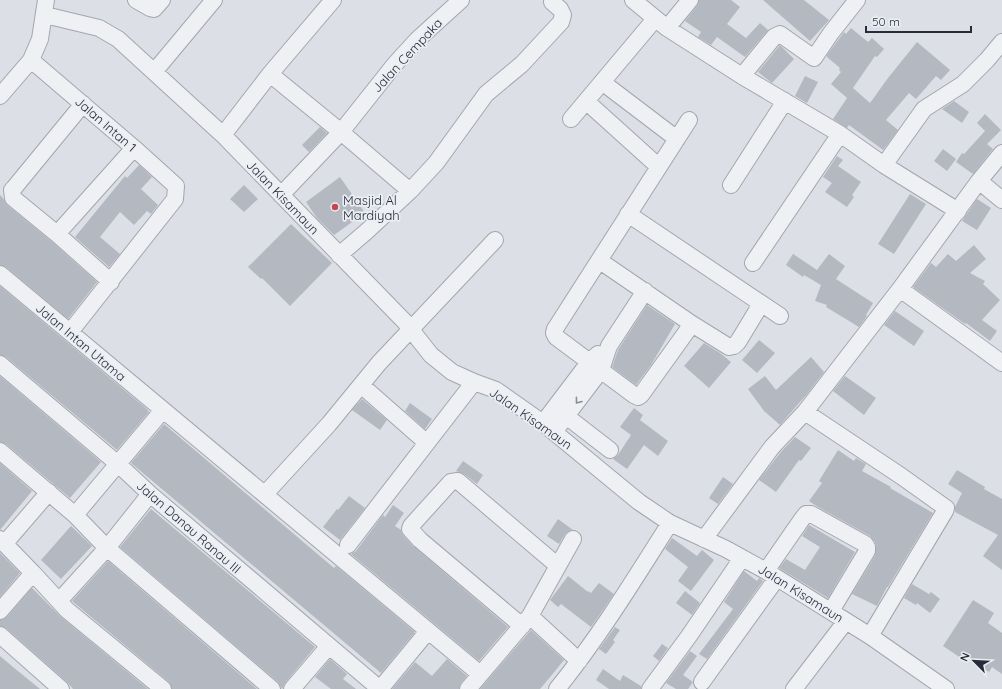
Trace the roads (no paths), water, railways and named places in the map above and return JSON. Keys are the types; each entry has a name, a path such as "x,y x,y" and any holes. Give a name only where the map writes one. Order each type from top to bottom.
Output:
{"street":[{"path":"136,0 150,8 154,8 162,0"},
{"path":"154,72 214,0"},
{"path":"223,135 270,74 333,0"},
{"name":"Jalan Cempaka","path":"281,195 341,132 395,64 417,40 461,0"},
{"path":"339,254 410,191 436,163 486,94 522,64 561,22 563,15 552,0"},
{"path":"633,0 661,23 742,76 840,134 884,165 958,211"},
{"path":"572,120 602,82 661,23 690,0"},
{"path":"742,76 774,36 778,34 814,58 831,33 857,0"},
{"path":"0,96 31,60 40,39 46,7"},
{"name":"Jalan Kisamaun","path":"46,7 99,28 118,39 223,135 405,322 431,355 452,372 496,390 548,428 639,502 670,523 742,558 771,574 870,636 946,689"},
{"path":"884,165 924,109 963,84 987,60 1002,42"},
{"name":"Jalan Intan 1","path":"31,60 176,186 175,199 111,282"},
{"path":"270,74 410,191"},
{"path":"602,82 677,139"},
{"path":"731,185 784,101"},
{"path":"587,102 659,167"},
{"path":"70,332 111,282 57,234 13,198 12,190 83,104"},
{"path":"689,120 555,329 554,333 556,337 638,397 641,395 692,324"},
{"path":"753,263 840,134"},
{"path":"57,234 134,148"},
{"path":"704,539 772,447 805,412 900,289 979,181 1002,153"},
{"path":"979,181 1002,200"},
{"path":"628,214 780,316"},
{"path":"265,494 329,424 410,329 495,240"},
{"path":"600,261 692,324 729,347 734,346 738,342 761,304"},
{"name":"Jalan Intan Utama","path":"0,274 480,674"},
{"path":"900,289 1002,363"},
{"path":"548,428 595,366 645,291"},
{"name":"Jalan Danau Ranau III","path":"0,364 118,464 150,494 380,689"},
{"path":"548,428 566,416 595,366"},
{"path":"348,544 474,382"},
{"path":"361,385 427,443"},
{"path":"75,515 163,410"},
{"path":"805,412 946,508 870,636"},
{"path":"566,416 610,450"},
{"path":"0,451 75,515 107,548 272,689"},
{"path":"558,566 458,481 451,482 449,484 411,526 410,529 420,540 579,661"},
{"path":"49,492 3,541 66,610 163,689"},
{"path":"59,601 107,548 150,494"},
{"path":"702,682 771,574 806,514 811,514 865,544 867,548 831,611"},
{"path":"557,689 579,661 617,606 670,523"},
{"path":"468,689 526,621 573,539"},
{"path":"650,689 689,636 742,558"},
{"path":"0,611 33,573"},
{"path":"794,689 846,621"},
{"path":"380,689 428,631"},
{"path":"0,635 61,689"},
{"path":"292,689 328,646"}],"place":[{"name":"Masjid Al Mardiyah","path":"335,207"}]}
